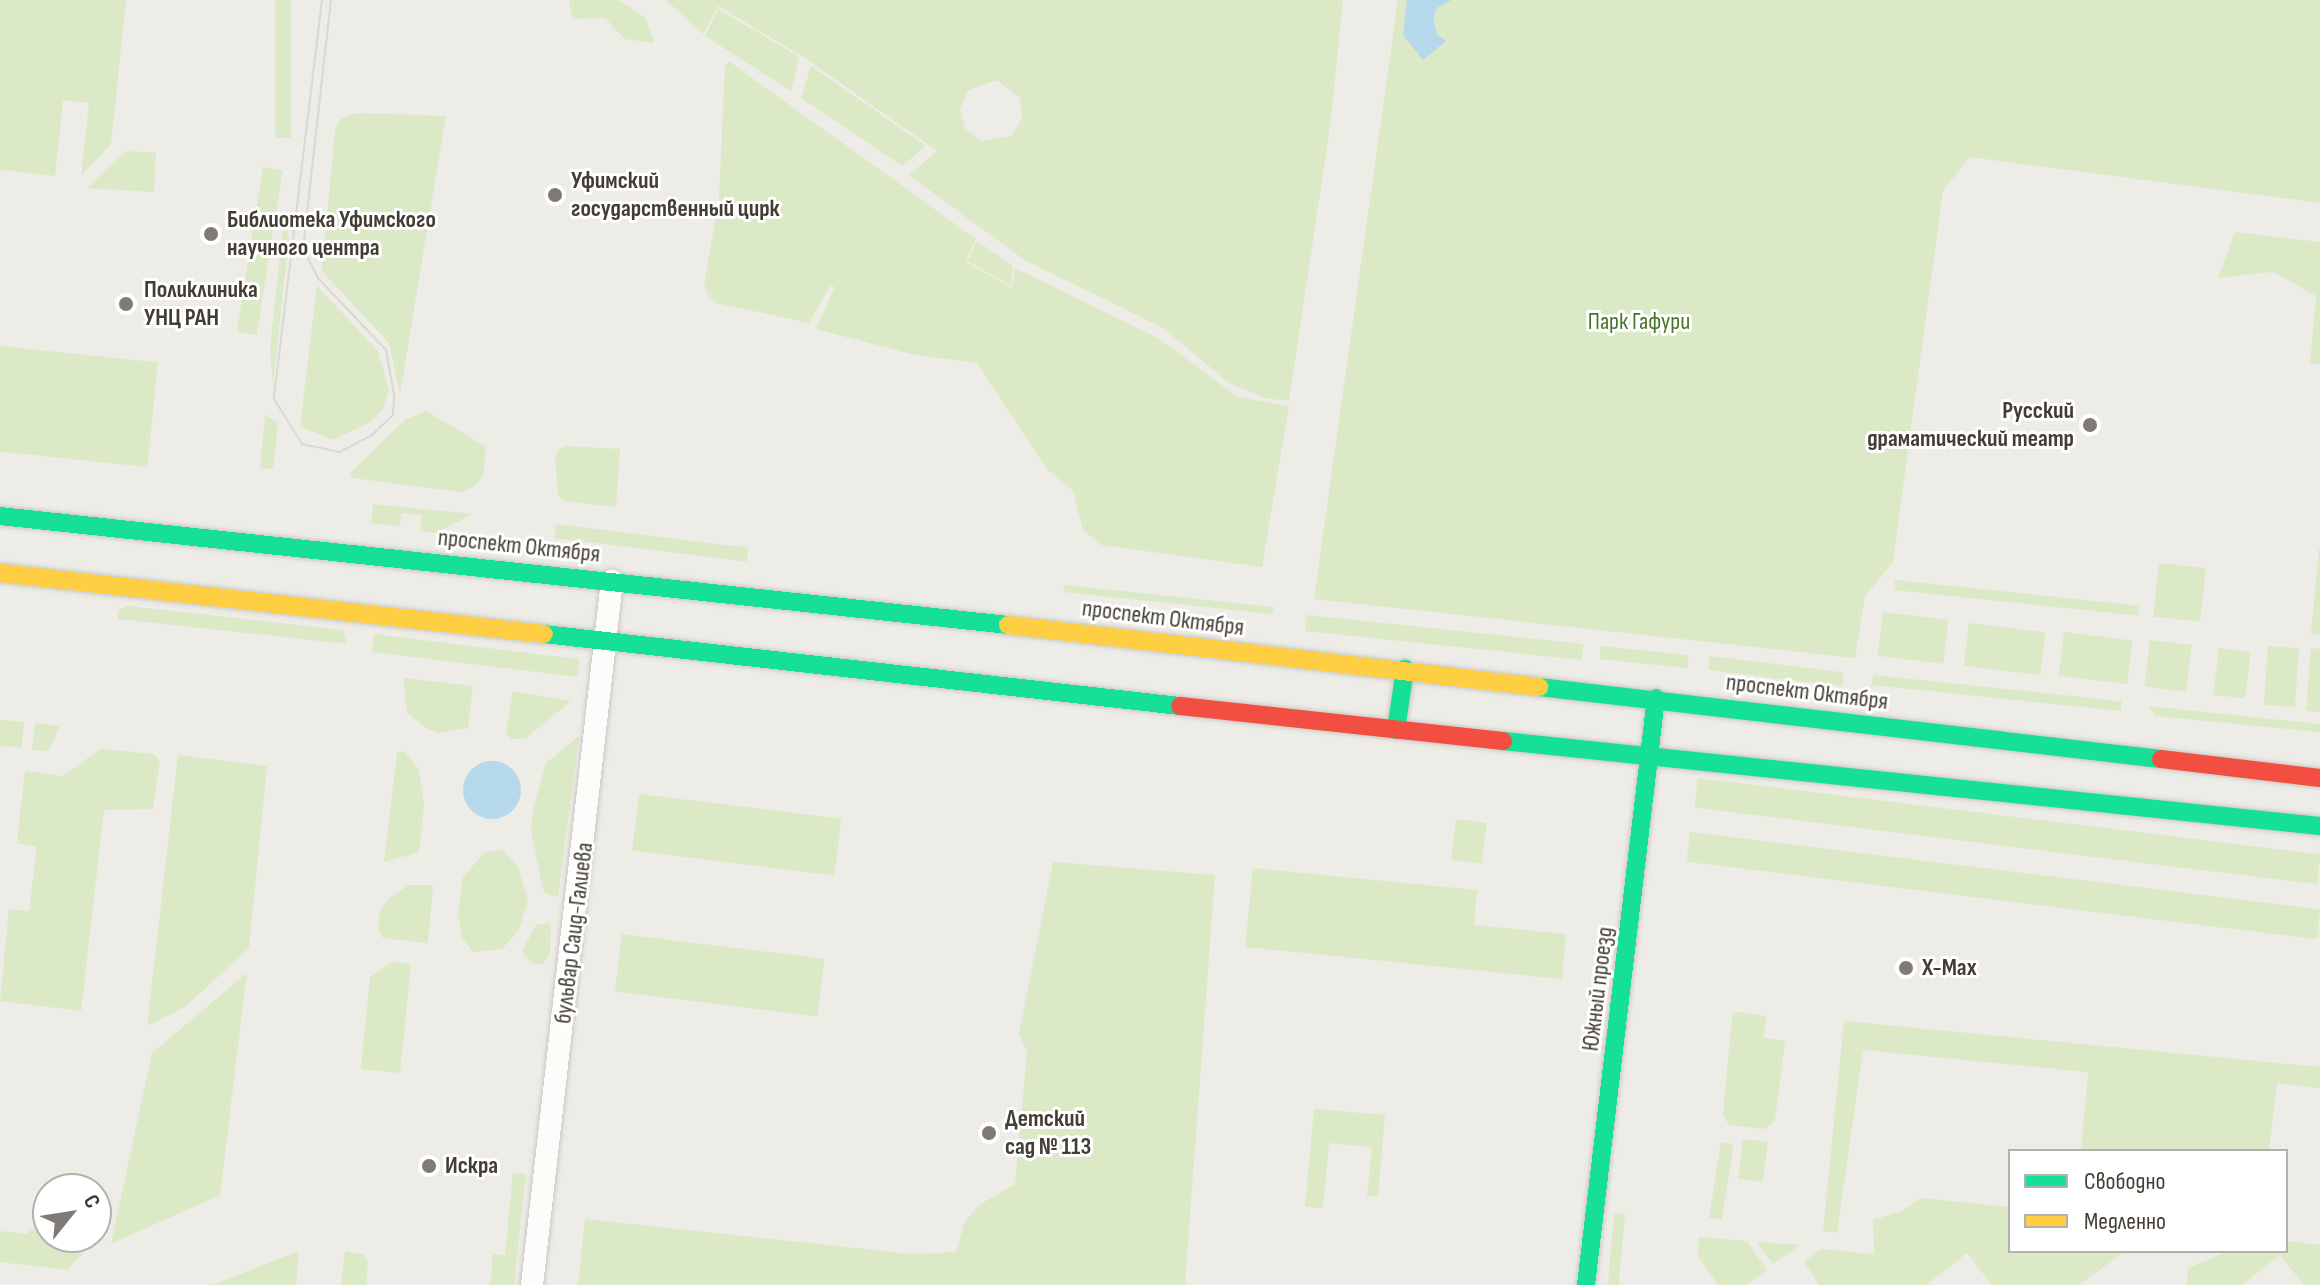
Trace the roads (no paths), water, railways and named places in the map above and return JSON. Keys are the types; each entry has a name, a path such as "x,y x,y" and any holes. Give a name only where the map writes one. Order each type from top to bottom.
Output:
{"main road":[{"name":"проспект Октября","path":"8,522 440,570 612,581 1405,669 2320,778"},
{"path":"5,569 435,614 608,642 1396,730 2320,826"},
{"path":"1396,730 1405,669"},
{"name":"Южный проезд","path":"1586,1285 1656,698"},
{"path":"1867,780 1875,724"}],"street":[{"name":"бульвар Саид-Галиева","path":"532,1285 608,642 612,581"}],"water":[{"path":"1407,0 1451,0 1437,8 1433,18 1437,34 1446,41 1423,60 1403,35"},
{"path":"492,761 513,769 521,790 513,811 492,819 471,811 463,790 471,769"}],"tram line":[{"path":"322,0 274,399 302,444 340,452 372,435 393,415 394,394 386,350 318,278 303,249 331,0"}],"place":[{"name":"Уфимский государственный цирк","path":"555,195"},
{"name":"Библиотека Уфимского научного центра","path":"211,234"},
{"name":"Поликлиника УНЦ РАН","path":"126,304"},
{"name":"Русский драматический театр","path":"2090,425"},
{"name":"X-Max","path":"1906,968"},
{"name":"Детский сад № 113","path":"989,1133"},
{"name":"Искра","path":"429,1166"}],"park label":[{"name":"Парк Гафури","path":"1639,322"}]}
